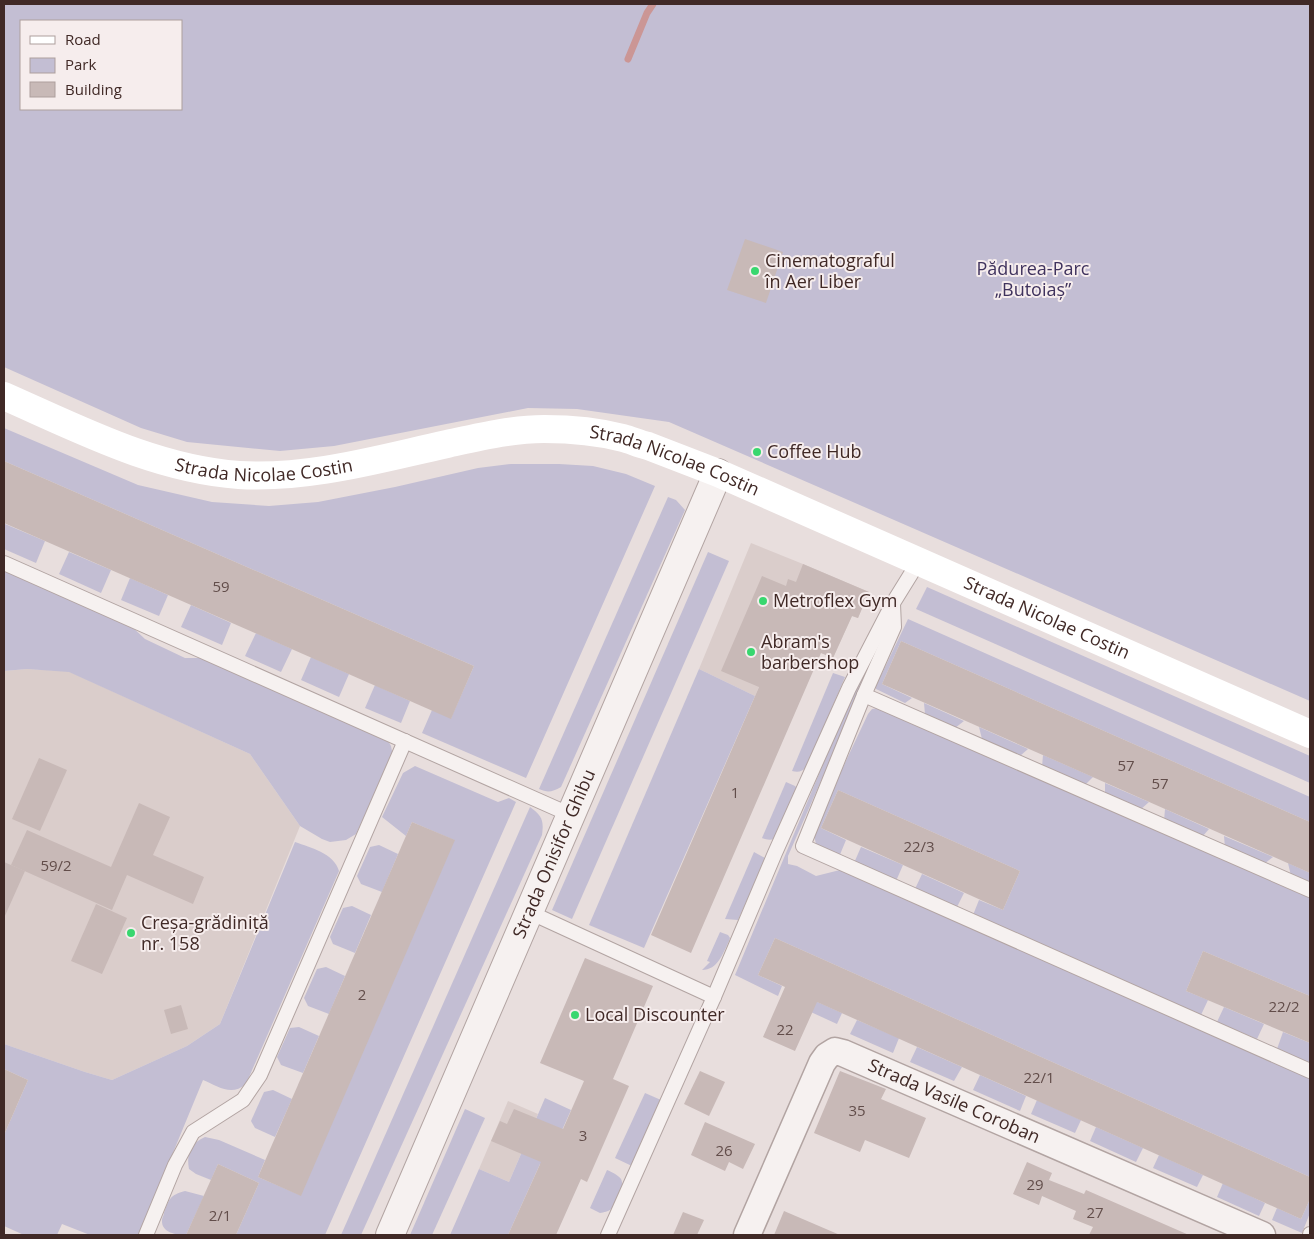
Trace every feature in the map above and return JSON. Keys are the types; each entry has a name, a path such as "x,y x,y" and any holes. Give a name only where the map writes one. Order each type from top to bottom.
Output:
{"main road":[{"name":"Strada Nicolae Costin","path":"4,396 101,439 146,456 185,467 238,474 278,475 312,473 352,466 472,438 509,432 544,429 584,432 623,438 718,473 1310,734"}],"street":[{"name":"Strada Onisifor Ghibu","path":"390,1235 718,473"},
{"name":"Strada Vasile Coroban","path":"747,1235 822,1062 835,1051 1262,1235"}],"lane":[{"path":"608,1235 849,688 893,603 919,561"},
{"path":"4,563 571,815"},
{"path":"893,603 894,627 864,695 803,846 1310,1071"},
{"path":"864,695 1310,890"},
{"path":"146,1235 175,1165 193,1132 243,1100 260,1075 405,741"},
{"path":"529,912 714,997"}],"shaded area":[{"path":"751,543 869,592 858,618 852,616 833,658 781,636 755,696 699,669"},
{"name":"Creșa-grădiniță nr. 158","path":"27,669 68,671 250,754 300,826 220,1024 187,1046 112,1080 4,1044 4,671"},
{"path":"508,1101 538,1114 509,1182 479,1169"}],"green space":[{"name":"Pădurea-Parc „Butoiaș”","path":"4,4 1310,4 1310,701 669,422 577,409 528,408 334,446 280,451 187,442 141,428 4,367"},
{"path":"4,428 138,485 212,502 269,506 318,502 478,468 511,464 593,466 626,474 655,486 526,778 422,733 432,710 451,718 474,666 4,461"},
{"path":"668,497 676,500 685,510 561,787 550,791 539,789"},
{"path":"5,524 45,541 36,563 4,549"},
{"path":"69,552 111,570 101,593 59,574"},
{"path":"708,552 729,561 572,919 552,910"},
{"path":"4,568 131,626 145,639 185,658 206,658 387,739 393,756 356,834 346,840 330,842 300,826 250,754 69,672 27,669 4,671"},
{"path":"130,578 168,595 159,616 121,600"},
{"path":"927,587 1310,756 1310,783 916,609"},
{"path":"191,605 231,623 222,645 181,627"},
{"path":"908,619 1310,797 1310,822 901,641 882,684 912,698 905,703 876,689"},
{"path":"889,626 788,856 788,864 797,866 816,876 840,870 1310,1075 1310,1177 775,938 758,975 782,986 778,996 735,975 857,683"},
{"path":"256,633 292,649 281,672 245,656"},
{"path":"311,657 349,674 339,697 301,680"},
{"path":"699,669 755,696 644,948 589,925"},
{"path":"833,673 845,677 807,767 797,772 792,771"},
{"path":"375,685 410,701 401,723 365,708"},
{"path":"924,703 964,721 955,728 925,714"},
{"path":"877,708 1310,898 1310,996 1203,951 1186,991 1208,1000 1201,1015 973,915 979,900 1003,910 1020,871 838,790 821,828 846,840 839,857 816,844 813,831 868,714 872,709"},
{"path":"979,727 1028,749 1020,756 982,739"},
{"path":"1043,755 1093,777 1084,786 1042,767"},
{"path":"415,766 498,802 509,798 516,802 325,1235 236,1235 259,1183 218,1164 211,1180 196,1174 189,1169 189,1153 200,1139 205,1137 219,1140 265,1160 258,1177 300,1195 454,840 412,822 406,836 382,817 403,773"},
{"path":"786,782 797,788 775,839 762,838"},
{"path":"1105,783 1149,802 1140,810 1105,796"},
{"path":"530,807 541,819 543,826 542,835 361,1235 341,1235"},
{"path":"1165,809 1209,829 1202,837 1164,821"},
{"path":"1224,836 1273,857 1264,864 1225,848"},
{"path":"295,842 327,855 339,871 246,1084 235,1090 230,1090 203,1080 139,1235 90,1235 62,1224 57,1235 24,1235 4,1226 4,1135 28,1080 4,1069 4,1044 112,1080 187,1046 220,1024"},
{"path":"379,845 398,854 382,892 361,884 357,876 370,847"},
{"path":"861,847 903,865 896,881 854,863"},
{"path":"754,852 765,858 765,860 738,920 725,919"},
{"path":"1288,863 1310,873 1310,885 1291,876"},
{"path":"922,874 964,893 957,907 915,889"},
{"path":"352,906 371,915 355,953 333,944 330,937 343,908"},
{"path":"720,932 728,935 730,938 724,951 716,964 702,970 710,962 707,961"},
{"path":"326,967 345,976 329,1014 308,1006 304,998 317,969"},
{"path":"793,991 842,1013 837,1024 789,1002"},
{"path":"1224,1007 1264,1024 1257,1039 1217,1022"},
{"path":"857,1020 899,1038 893,1053 850,1034"},
{"path":"299,1027 319,1036 303,1073 281,1065 277,1057 290,1028"},
{"path":"1283,1032 1310,1043 1310,1063 1277,1049"},
{"path":"917,1047 962,1067 954,1081 910,1062"},
{"path":"980,1075 1026,1096 1020,1111 973,1090"},
{"path":"273,1090 292,1099 275,1137 255,1128 251,1121 264,1092"},
{"path":"645,1093 661,1100 632,1166 615,1158"},
{"path":"545,1098 571,1110 546,1166 540,1164 508,1235 450,1235 479,1169 509,1182"},
{"path":"1037,1100 1081,1120 1075,1133 1031,1114"},
{"path":"465,1109 485,1118 432,1235 410,1235"},
{"path":"1096,1127 1143,1148 1136,1162 1090,1141"},
{"path":"1159,1155 1203,1175 1197,1187 1153,1168"},
{"path":"607,1170 621,1179 622,1186 620,1195 611,1209 600,1213 590,1208"},
{"path":"1223,1183 1265,1203 1259,1216 1217,1197"},
{"path":"185,1191 204,1196 186,1235 174,1234 164,1228 162,1219 171,1198"},
{"path":"1310,1199 1310,1213 1302,1233 1272,1220 1277,1208 1301,1219"}],"building":[{"name":"Cinematograful în Aer Liber","path":"745,239 783,252 766,303 727,290"},
{"path":"4,461 474,666 451,719 4,523"},
{"path":"803,564 869,592 858,618 852,616 833,658 821,653 691,953 651,935 759,687 721,671 762,576 786,586 788,579 796,582"},
{"path":"901,641 1310,822 1310,873 882,684"},
{"path":"39,758 67,770 40,831 12,819"},
{"path":"838,790 1020,871 1003,910 821,828"},
{"path":"139,803 170,817 153,855 204,877 193,904 127,875 112,910 11,865 27,830 111,867"},
{"path":"412,822 455,840 301,1196 258,1177"},
{"path":"4,862 25,871 4,918"},
{"path":"96,904 127,918 102,974 71,961"},
{"path":"775,938 1310,1177 1310,1199 1301,1219 817,1002 795,1051 763,1037 785,987 758,975"},
{"path":"1203,951 1310,996 1310,1043 1186,991"},
{"path":"585,958 653,986 613,1079 629,1086 587,1182 581,1179 556,1235 508,1235 541,1162 491,1141 500,1121 507,1124 514,1109 563,1129 584,1081 540,1063"},
{"path":"181,1005 188,1029 171,1034 164,1010"},
{"path":"4,1069 28,1080 4,1135"},
{"path":"700,1071 725,1082 709,1116 684,1104"},
{"path":"840,1071 886,1089 881,1099 926,1118 909,1158 865,1140 860,1152 814,1133"},
{"path":"705,1122 755,1144 743,1169 729,1162 725,1171 691,1155"},
{"path":"1027,1162 1052,1173 1049,1180 1084,1194 1086,1190 1189,1235 1089,1235 1093,1227 1073,1219 1076,1211 1042,1196 1039,1205 1013,1194"},
{"path":"218,1164 259,1183 236,1235 186,1235"},
{"path":"784,1211 840,1235 774,1235"},
{"path":"683,1212 704,1220 697,1235 673,1235"}],"waterway":[{"path":"628,59 647,13 653,4"}],"place":[{"name":"Cinematograful în Aer Liber","path":"755,271"},
{"name":"Coffee Hub","path":"757,452"},
{"name":"Metroflex Gym","path":"763,601"},
{"name":"Abram's barbershop","path":"751,652"},
{"name":"Creșa-grădiniță nr. 158","path":"131,933"},
{"name":"Local Discounter","path":"575,1015"}]}
